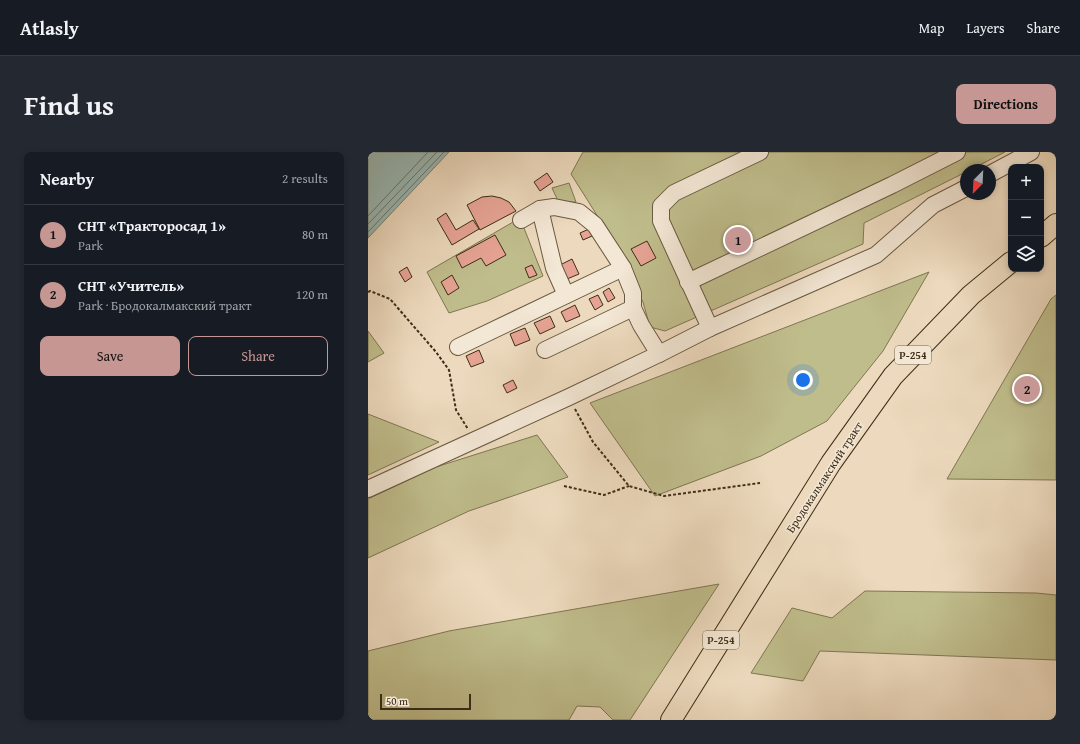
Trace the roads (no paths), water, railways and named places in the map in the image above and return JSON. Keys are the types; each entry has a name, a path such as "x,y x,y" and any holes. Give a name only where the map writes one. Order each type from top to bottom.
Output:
{"main road":[{"path":"1044,234 1056,224"},
{"name":"Бродокалмакский тракт","path":"671,720 831,463 893,376 971,295 1008,264"}],"street":[{"path":"710,328 688,282 662,221 662,206 674,193 760,152"},
{"path":"688,282 892,185 957,152"},
{"path":"996,171 1031,152"},
{"path":"368,489 569,397 710,328 876,256 933,205 960,191"},
{"path":"521,220 540,209 554,207 579,212 595,225 623,268 633,293 633,308 641,325 659,354"},
{"path":"540,209 554,268 566,295"},
{"path":"579,212 584,228"},
{"path":"458,347 623,268"},
{"path":"545,350 633,308"}],"water":[{"path":"368,152 449,152 368,238"}],"place":[{"name":"СНТ «Тракторосад 1»","path":"738,240"},
{"name":"СНТ «Учитель»","path":"1027,389"}]}
